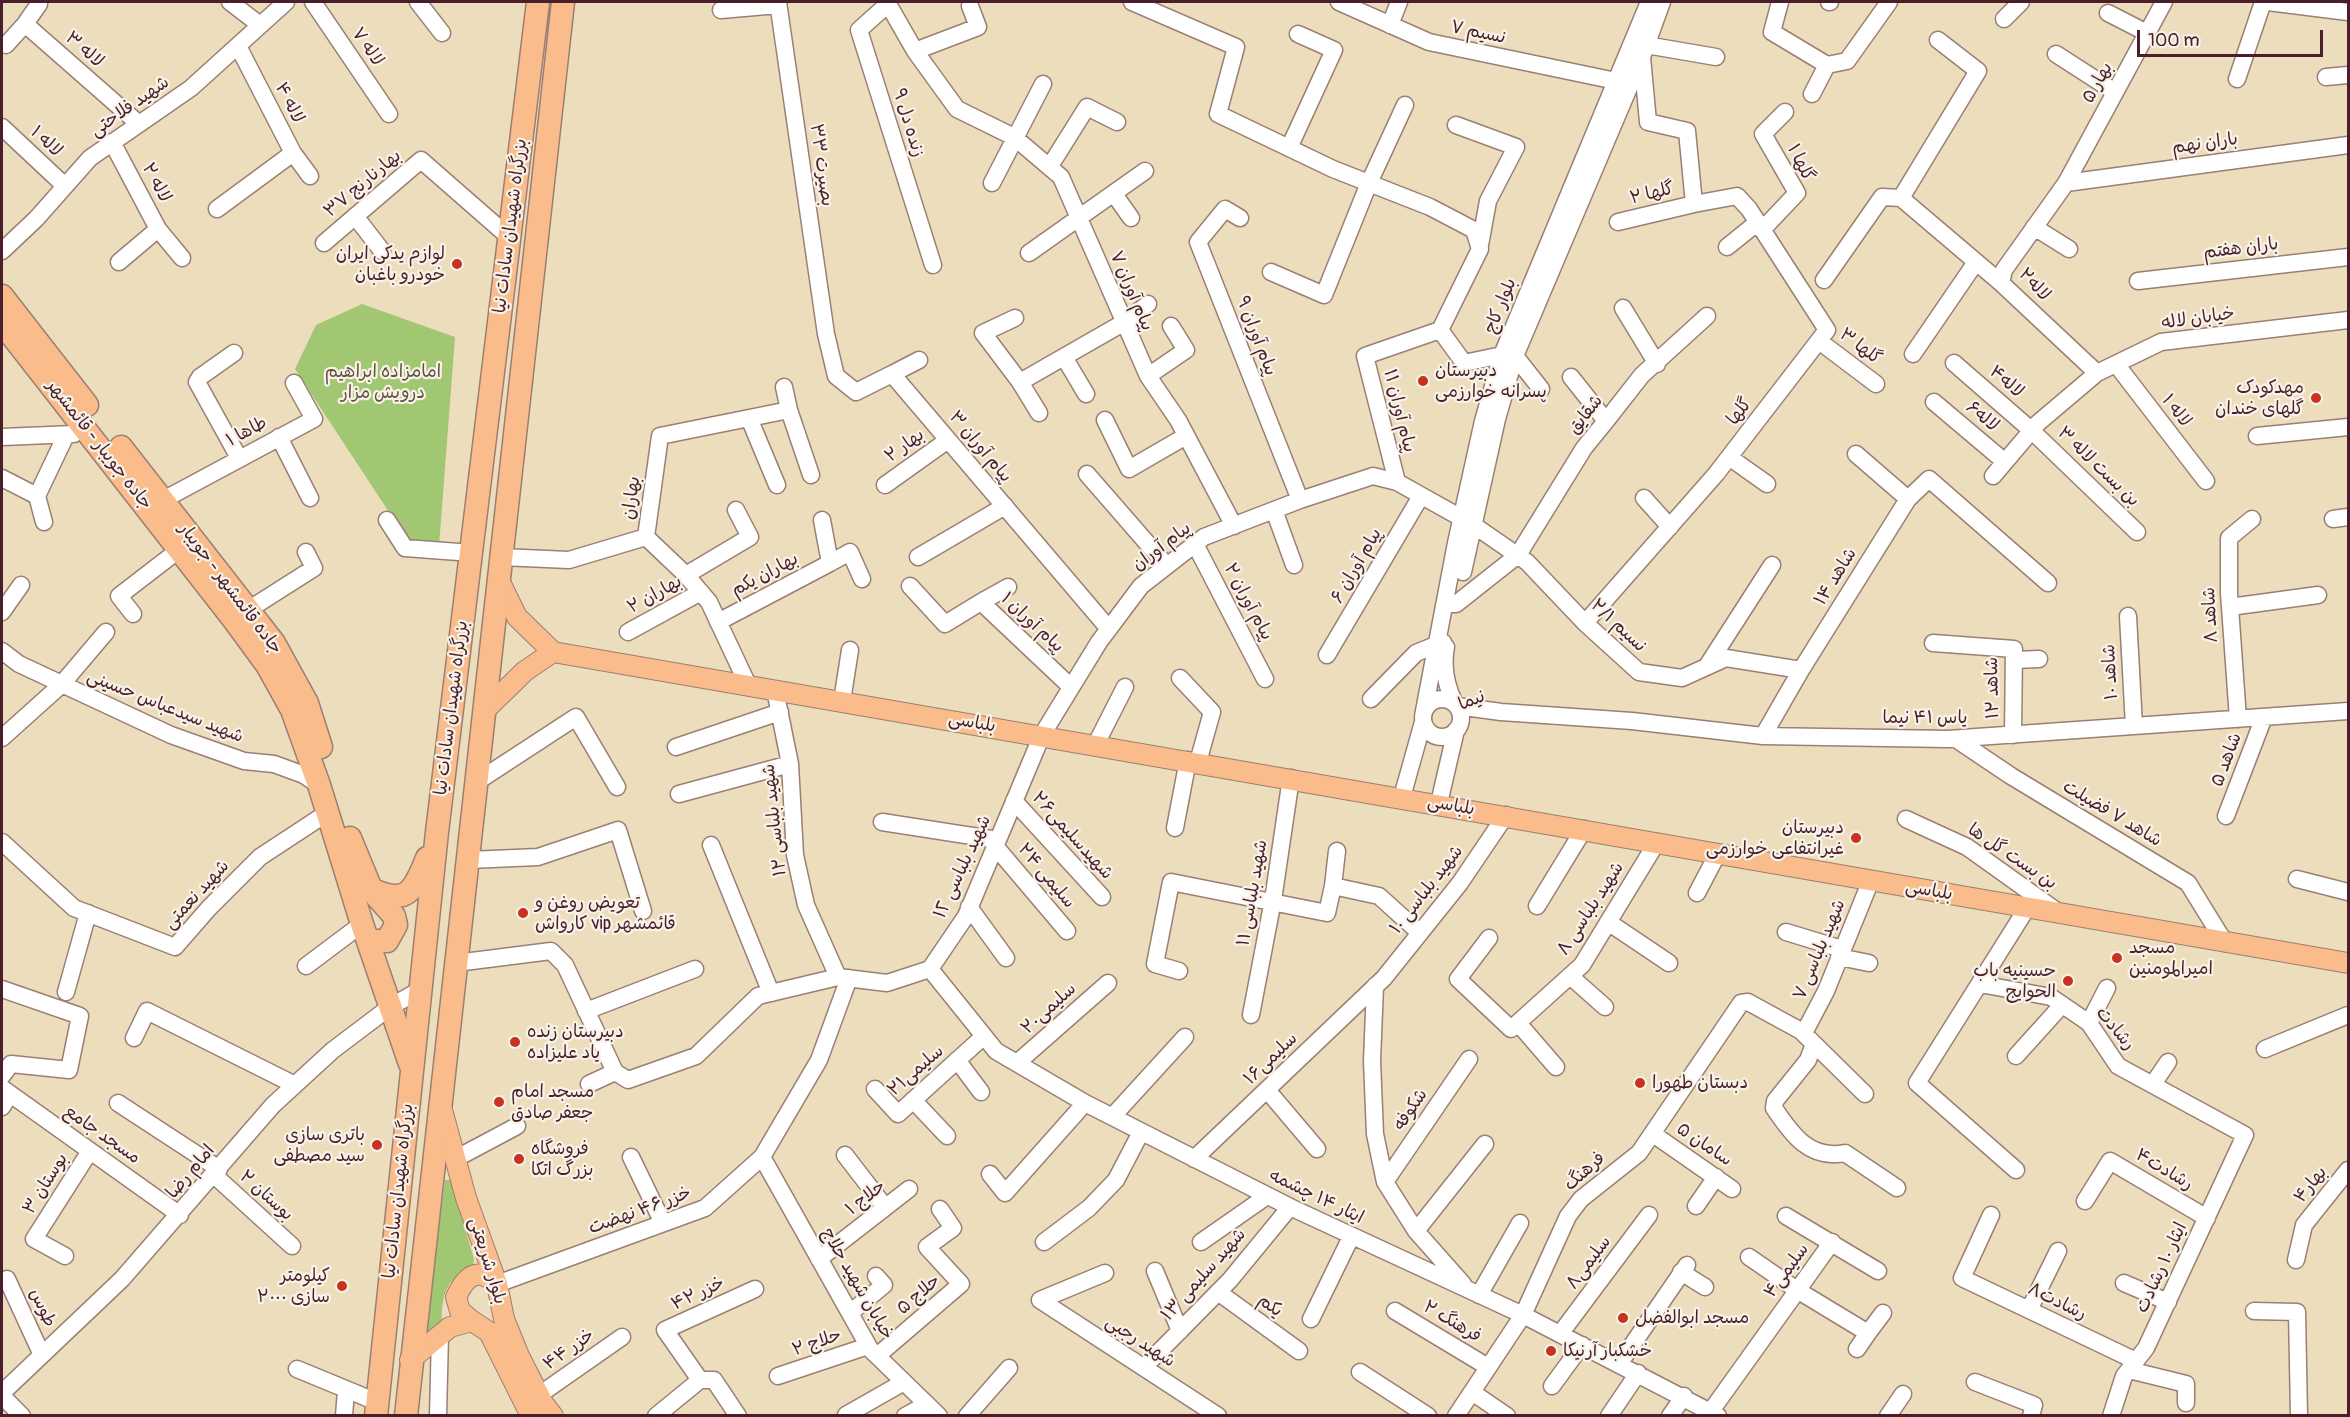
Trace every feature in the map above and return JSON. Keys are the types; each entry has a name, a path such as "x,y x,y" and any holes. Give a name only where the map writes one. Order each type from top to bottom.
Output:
{"highway":[{"name":"بزرگراه شهیدان سادات نیا","path":"376,1409 437,832 538,2"},
{"name":"بزرگراه شهیدان سادات نیا","path":"406,1416 410,1360 478,781 563,2"},
{"name":"جاده قائمشهر - جویبار","path":"2,296 274,643 307,703 355,856 370,889 394,916 396,925 387,941 365,933"},
{"name":"جاده جویبار - قائمشهر","path":"2,323 180,549 267,665 292,710 320,785 365,933 412,1068"},
{"path":"370,889 388,897 404,896 416,885 437,832"}],"main road":[{"path":"486,709 525,671 553,652 517,617 499,580"},
{"name":"بلباسی","path":"553,652 1439,803 2349,963"},
{"name":"بلوار شریعتی","path":"439,1099 466,1198 497,1284 504,1319 519,1356 539,1395 553,1416"},
{"path":"472,1321 460,1311 456,1297 464,1282 475,1274 487,1275 497,1284"},
{"name":"بلوار شریعتی","path":"410,1360 450,1327 472,1321 489,1332 531,1416"}],"street":[{"path":"230,2 260,25"},
{"name":"شهید فلاحتی","path":"2,251 36,219 90,158 191,88 286,2"},
{"name":"لاله ۷","path":"313,2 389,114"},
{"path":"418,2 442,33"},
{"path":"1132,2 1236,47 1218,114 1289,148 1430,207 1474,230 1480,249"},
{"name":"نسیم ۷","path":"1339,2 1429,42 1616,81"},
{"path":"1390,25 1399,2"},
{"name":"بلوار کاج","path":"1402,797 1443,642 1467,521 1483,421 1649,2"},
{"name":"بلوار کاج","path":"1508,356 1644,51 1662,2"},
{"path":"1780,2 1772,32 1827,65 1847,61 1889,2"},
{"path":"2004,19 2021,2"},
{"name":"بهار ۵","path":"2066,183 2164,2"},
{"path":"2236,79 2263,2"},
{"path":"2268,2 2349,12"},
{"path":"721,10 778,3"},
{"name":"بصیرت ۳۳","path":"778,3 826,334 836,376 856,392 892,374"},
{"path":"887,3 915,51 978,27 970,6"},
{"name":"زنده دل ۹","path":"887,3 859,30 933,265"},
{"path":"6,45 39,4"},
{"path":"2108,13 2147,33"},
{"name":"لاله ۳","path":"25,24 140,124"},
{"path":"1289,148 1334,50 1298,34"},
{"path":"1901,198 1978,71 1938,40"},
{"name":"لاله ۴","path":"238,45 293,153 310,176"},
{"name":"پیام آوران ۷","path":"915,51 957,109 1014,137 1061,177 1148,376 1186,436 1234,526"},
{"path":"1695,204 1687,131 1648,122 1644,51 1716,57"},
{"path":"2056,54 2115,92"},
{"path":"1812,94 1827,65"},
{"path":"2326,76 2349,75"},
{"path":"992,183 1043,84"},
{"path":"1271,272 1324,295 1369,183 1405,105"},
{"path":"1050,166 1088,107 1117,122"},
{"name":"گلها ۱","path":"1756,220 1797,194 1763,134 1785,112"},
{"path":"1456,125 1516,147 1488,201 1480,249 1440,330 1464,363 1508,356 1541,389"},
{"name":"لاله ۱","path":"2,127 65,186"},
{"name":"لاله ۲","path":"112,142 159,229 119,262"},
{"name":"باران نهم","path":"2066,183 2349,145"},
{"path":"217,209 293,153"},
{"name":"بهارنارنج ۳۷","path":"324,243 421,160 509,237"},
{"path":"1029,253 1145,171"},
{"name":"لاله۲","path":"2066,183 2004,270 2001,283 2097,373"},
{"path":"1114,194 1131,218"},
{"name":"گلها ۲","path":"1618,222 1737,196 1756,220"},
{"path":"1824,280 1882,197 1901,198 2001,283"},
{"name":"پیام آوران ۹","path":"1239,218 1225,209 1198,242 1300,500"},
{"path":"355,216 382,251"},
{"path":"1728,247 1756,220 1827,330 1819,341"},
{"path":"2034,227 2068,249"},
{"path":"159,229 182,258"},
{"name":"باران هفتم","path":"2138,281 2349,257"},
{"path":"1913,354 1976,262"},
{"path":"1020,382 1123,323 1148,304"},
{"path":"1623,308 1657,364"},
{"name":"شقایق","path":"1518,555 1584,448 1642,375 1657,364 1707,316"},
{"path":"1015,318 983,333 1020,382 1039,412"},
{"name":"خیابان لاله","path":"1993,476 2031,430 2097,373 2161,342 2349,320"},
{"path":"1148,376 1186,350 1171,326"},
{"name":"پیام آوران ۱۱","path":"1397,482 1365,356 1440,330"},
{"name":"گلها ۳","path":"1819,341 1876,384"},
{"name":"گلها","path":"1585,623 1729,457 1819,341"},
{"path":"234,353 200,377 197,382 239,458"},
{"path":"1064,357 1086,394"},
{"path":"892,374 918,360"},
{"name":"لاله۴","path":"1954,363 2031,430"},
{"name":"لاله ۱","path":"2116,364 2206,481"},
{"name":"پیام آوران ۳","path":"892,374 1109,629"},
{"path":"1571,377 1606,421"},
{"name":"طاها ۱","path":"163,500 314,419 294,383"},
{"path":"784,387 789,410 812,475"},
{"name":"لاله۶","path":"1934,402 2005,462"},
{"name":"بهاران","path":"748,685 709,602 686,575 646,537 660,436 789,410"},
{"path":"749,418 777,485"},
{"path":"1105,420 1129,469 1186,436"},
{"path":"2257,436 2349,427"},
{"name":"بن بست لاله ۳","path":"2031,430 2137,532"},
{"path":"2,437 90,433"},
{"path":"44,522 37,496 66,435"},
{"path":"279,437 310,498"},
{"name":"بهار ۲","path":"885,485 948,440"},
{"path":"1856,454 1908,499"},
{"path":"1729,457 1767,484"},
{"path":"1087,474 1167,566"},
{"name":"پیام آوران","path":"1042,735 1109,629 1141,586 1204,537 1300,500 1373,476"},
{"name":"نسیم ۲/۱","path":"1373,476 1397,482 1467,521 1518,555 1585,623 1639,672 1682,678 1726,658 1801,669"},
{"path":"2,478 37,496"},
{"name":"شاهد ۱۴","path":"1763,736 1801,669 1908,499 1929,479 2048,584"},
{"name":"پیام آوران ۶","path":"1327,656 1421,496"},
{"path":"1644,498 1670,527"},
{"path":"918,557 1005,506"},
{"path":"686,575 750,537 736,510"},
{"path":"1274,510 1294,565"},
{"path":"822,519 830,563"},
{"name":"شاهد ۸","path":"2238,719 2230,607 2229,538 2252,519"},
{"path":"387,520 405,548 472,553"},
{"path":"501,556 568,560 646,537"},
{"name":"پیام آوران ۲","path":"1195,544 1265,679"},
{"path":"133,614 119,596 180,549"},
{"path":"248,610 314,568 306,552"},
{"name":"بهاران یکم","path":"718,622 850,552 862,579"},
{"path":"1451,604 1518,555"},
{"path":"1706,667 1772,565"},
{"path":"2,612 21,585"},
{"name":"پیام آوران ۱","path":"910,586 945,624 981,602 1071,687"},
{"path":"981,602 1008,587"},
{"name":"بهاران ۲","path":"628,632 701,592"},
{"path":"2230,607 2319,595"},
{"name":"شاهد ۱۰","path":"2128,616 2134,726"},
{"path":"2,738 61,685 106,632"},
{"path":"1371,699 1416,653 1443,642"},
{"name":"بلوار کاج","path":"1443,642 1443,661 1448,690 1456,705"},
{"name":"شاهد ۱۲","path":"1933,643 2014,649 2013,735"},
{"path":"842,701 850,650"},
{"name":"شهید سیدعباس حسینی","path":"2,651 19,664 61,685 171,735 244,761 274,764 304,775 320,785"},
{"path":"2014,660 2038,659"},
{"path":"1175,828 1193,761 1212,712 1180,678"},
{"path":"1096,744 1125,687"},
{"name":"شهید بلباسی ١٣","path":"776,690 790,764 795,855 806,905 844,977"},
{"path":"1439,803 1461,718 1456,705 1439,699 1433,701 1424,716 1434,735 1446,736 1457,729"},
{"name":"نیما","path":"1456,705 1501,712"},
{"name":"یاس ۴۱ نیما","path":"1501,712 1632,721 1763,736 1956,739 2348,710"},
{"path":"676,747 780,712"},
{"name":"نیما","path":"1457,729 1501,712"},
{"path":"478,781 576,717 617,787"},
{"name":"شاهد ۵","path":"2226,816 2264,717"},
{"name":"شهید بلباسی ١٢","path":"930,969 969,908 1042,735"},
{"name":"شاهد ۷ فضیلت","path":"1956,739 2011,776 2188,883 2225,943"},
{"path":"679,794 790,764"},
{"name":"شهید بلباسی ١١","path":"1251,1015 1273,900 1291,778"},
{"name":"شهیدسلیمی۲۶","path":"1014,801 1102,897"},
{"name":"شهید نعمتی","path":"2,842 74,908 175,947 208,908 260,857 327,813"},
{"name":"شهید بلباسی ١٠","path":"1375,986 1460,883 1506,815"},
{"name":"بن بست گل ها","path":"1906,819 1967,847 2061,914"},
{"path":"882,822 996,843"},
{"path":"1537,906 1584,829"},
{"path":"469,860 538,857 618,830 643,911"},
{"name":"شهید بلباسی ۸","path":"1518,1023 1582,965 1657,842"},
{"name":"سلیمی ۲۴","path":"996,843 1067,931"},
{"path":"711,845 771,993"},
{"path":"1179,971 1155,964 1171,882 1273,900 1328,913 1338,851"},
{"path":"1698,893 1718,853"},
{"path":"2297,879 2349,892"},
{"name":"شهید بلباسی ۷","path":"1871,880 1809,1039 1808,1059 1775,1101 1774,1107 1808,1148 1830,1156 1845,1153 1897,1188"},
{"path":"1333,886 1379,896 1420,933"},
{"path":"969,908 1006,958"},
{"path":"2016,1170 1917,1083 2027,908"},
{"path":"66,992 88,913"},
{"path":"1608,922 1669,963"},
{"path":"1786,932 1869,963"},
{"path":"306,966 365,933"},
{"path":"1489,938 1458,980 1511,1029 1518,1023 1556,1067"},
{"path":"456,963 551,951 565,965 615,1072 628,1080 696,1056 758,996 844,977 888,983 930,969"},
{"path":"586,1011 695,969"},
{"name":"ایثار ۱۴ چشمه","path":"930,969 996,1051 1085,1103 1267,1196 1523,1315 1684,1396 1714,1414"},
{"path":"1570,976 1605,1007"},
{"name":"خزر ۴۶ نهضت","path":"497,1284 705,1208 762,1157 819,1060 844,977"},
{"name":"سلیمی۲۰","path":"1017,1063 1107,983"},
{"name":"رشادت","path":"1980,984 2051,998 2089,1023 2118,1066 2245,1135"},
{"path":"1375,986 1372,1060 1375,1134 1385,1182 1416,1232 1474,1292 1520,1223"},
{"name":"سلیمی۱۶","path":"1194,1159 1375,986"},
{"path":"2089,1023 2107,988"},
{"path":"2,989 80,1016 69,1070 11,1064 2,1076"},
{"name":"امام رضا","path":"2,1394 41,1353 122,1279 180,1215 273,1105 333,1050 390,1007 420,990"},
{"name":"فرهنگ","path":"1456,1416 1523,1315 1561,1230 1574,1208 1606,1177 1639,1153 1703,1055 1741,1003 1748,1002 1809,1039"},
{"path":"2016,1056 2062,1005"},
{"path":"134,1038 147,1011 295,1085"},
{"path":"2265,1049 2349,1015"},
{"name":"سلیمی۲۱","path":"875,1089 898,1114 984,1036"},
{"path":"1112,1117 1185,1036"},
{"path":"1809,1039 1865,1094"},
{"name":"شکوفه","path":"1385,1182 1469,1059"},
{"path":"957,1060 981,1092"},
{"path":"2153,1084 2168,1062"},
{"path":"589,1084 615,1072"},
{"path":"1267,1090 1317,1149"},
{"name":"مسجد جامع","path":"4,1096 90,1151 180,1215"},
{"path":"913,1100 947,1136"},
{"name":"بوستان ۲","path":"118,1103 217,1172 292,1246"},
{"path":"990,1174 1005,1193 1085,1103"},
{"path":"455,1159 517,1126"},
{"path":"1044,1242 1089,1208 1116,1180 1141,1132"},
{"name":"سامان ۵","path":"1653,1134 1732,1189"},
{"name":"ایثار ۱۰ رشادت","path":"2111,1416 2124,1376 2146,1348 2245,1135"},
{"path":"1416,1232 1485,1144"},
{"name":"بوستان ۳","path":"65,1256 34,1239 90,1151"},
{"path":"845,1155 885,1208"},
{"path":"631,1157 663,1223"},
{"name":"خیابان شهید حلاج","path":"762,1157 873,1351 933,1410"},
{"name":"رشادت۴","path":"2085,1201 2110,1161 2206,1218"},
{"name":"بهار۴","path":"2296,1260 2304,1224 2349,1170"},
{"path":"1696,1206 1716,1177"},
{"name":"حلاج ۱","path":"819,1259 909,1189"},
{"path":"1201,1242 1267,1196"},
{"name":"شهید سلیمی ۱۳","path":"1144,1367 1218,1292 1290,1207"},
{"name":"حلاج ۵","path":"873,1351 961,1284 927,1247 953,1228 940,1209"},
{"name":"سلیمی۸","path":"1560,1334 1649,1215"},
{"name":"رشادت۸","path":"1991,1215 1962,1278 2029,1310 2132,1365 2186,1384 2186,1403"},
{"path":"1786,1216 1878,1271"},
{"path":"1311,1319 1352,1237"},
{"name":"سلیمی۴","path":"1714,1414 1832,1242"},
{"path":"2029,1310 2058,1251"},
{"path":"1749,1257 1797,1290 1868,1333"},
{"path":"1619,1364 1684,1269 1705,1287"},
{"path":"1155,1270 1180,1331"},
{"name":"شهید رجبی","path":"1105,1273 1041,1300 1216,1415"},
{"path":"850,1313 884,1285 876,1276"},
{"name":"طوس","path":"7,1279 41,1353"},
{"path":"2124,1283 2168,1302"},
{"name":"خزر ۴۲","path":"700,1380 665,1330 755,1289"},
{"name":"یکم","path":"1218,1292 1299,1351"},
{"name":"فرهنگ ۲","path":"1395,1311 1488,1367"},
{"path":"2254,1311 2297,1312 2299,1416"},
{"path":"1857,1349 1883,1313"},
{"path":"438,1416 441,1335"},
{"name":"خزر ۴۴","path":"539,1395 622,1337"},
{"path":"1552,1386 1582,1345"},
{"name":"حلاج ۲","path":"778,1376 873,1351"},
{"path":"967,1416 1009,1368"},
{"path":"297,1369 346,1390 376,1409"},
{"path":"1360,1372 1428,1416"},
{"path":"1609,1416 1638,1373"},
{"path":"656,1416 700,1380 714,1380 738,1416"},
{"path":"846,1415 904,1382"},
{"path":"1976,1382 2032,1411"},
{"path":"344,1416 346,1390"},
{"path":"1472,1392 1507,1416"},
{"path":"2,1394 22,1416"},
{"path":"1888,1416 1903,1395"},
{"path":"1670,1416 1684,1396"},
{"path":"905,1416 933,1410"}],"green space":[{"name":"امامزاده ابراهیم درویش مزار","path":"362,304 455,337 439,546 408,541 295,369 316,325"},
{"path":"445,1180 451,1180 474,1259 473,1268 452,1281 447,1288 443,1303 442,1322 426,1333"}],"place":[{"name":"لوازم یدکی ایران خودرو باغبان","path":"457,264"},
{"name":"دبیرستان پسرانه خوارزمی","path":"1423,381"},
{"name":"مهدکودک گلهای خندان","path":"2316,398"},
{"name":"دبیرستان غیرانتفاعی خوارزمی","path":"1856,838"},
{"name":"تعویض روغن و کارواش vip قائمشهر","path":"523,913"},
{"name":"مسجد امیرالمومنین","path":"2117,958"},
{"name":"حسینیه باب الحوایج","path":"2068,981"},
{"name":"دبیرستان زنده یاد علیزاده","path":"515,1042"},
{"name":"دبستان طهورا","path":"1640,1083"},
{"name":"مسجد امام جعفر صادق","path":"499,1102"},
{"name":"باتری سازی سید مصطفی","path":"377,1145"},
{"name":"فروشگاه بزرگ اتکا","path":"519,1159"},
{"name":"کیلومتر سازی ۲۰۰۰","path":"342,1286"},
{"name":"مسجد ابوالفضل","path":"1623,1318"},
{"name":"خشکبار آرنیکا","path":"1551,1351"}]}
